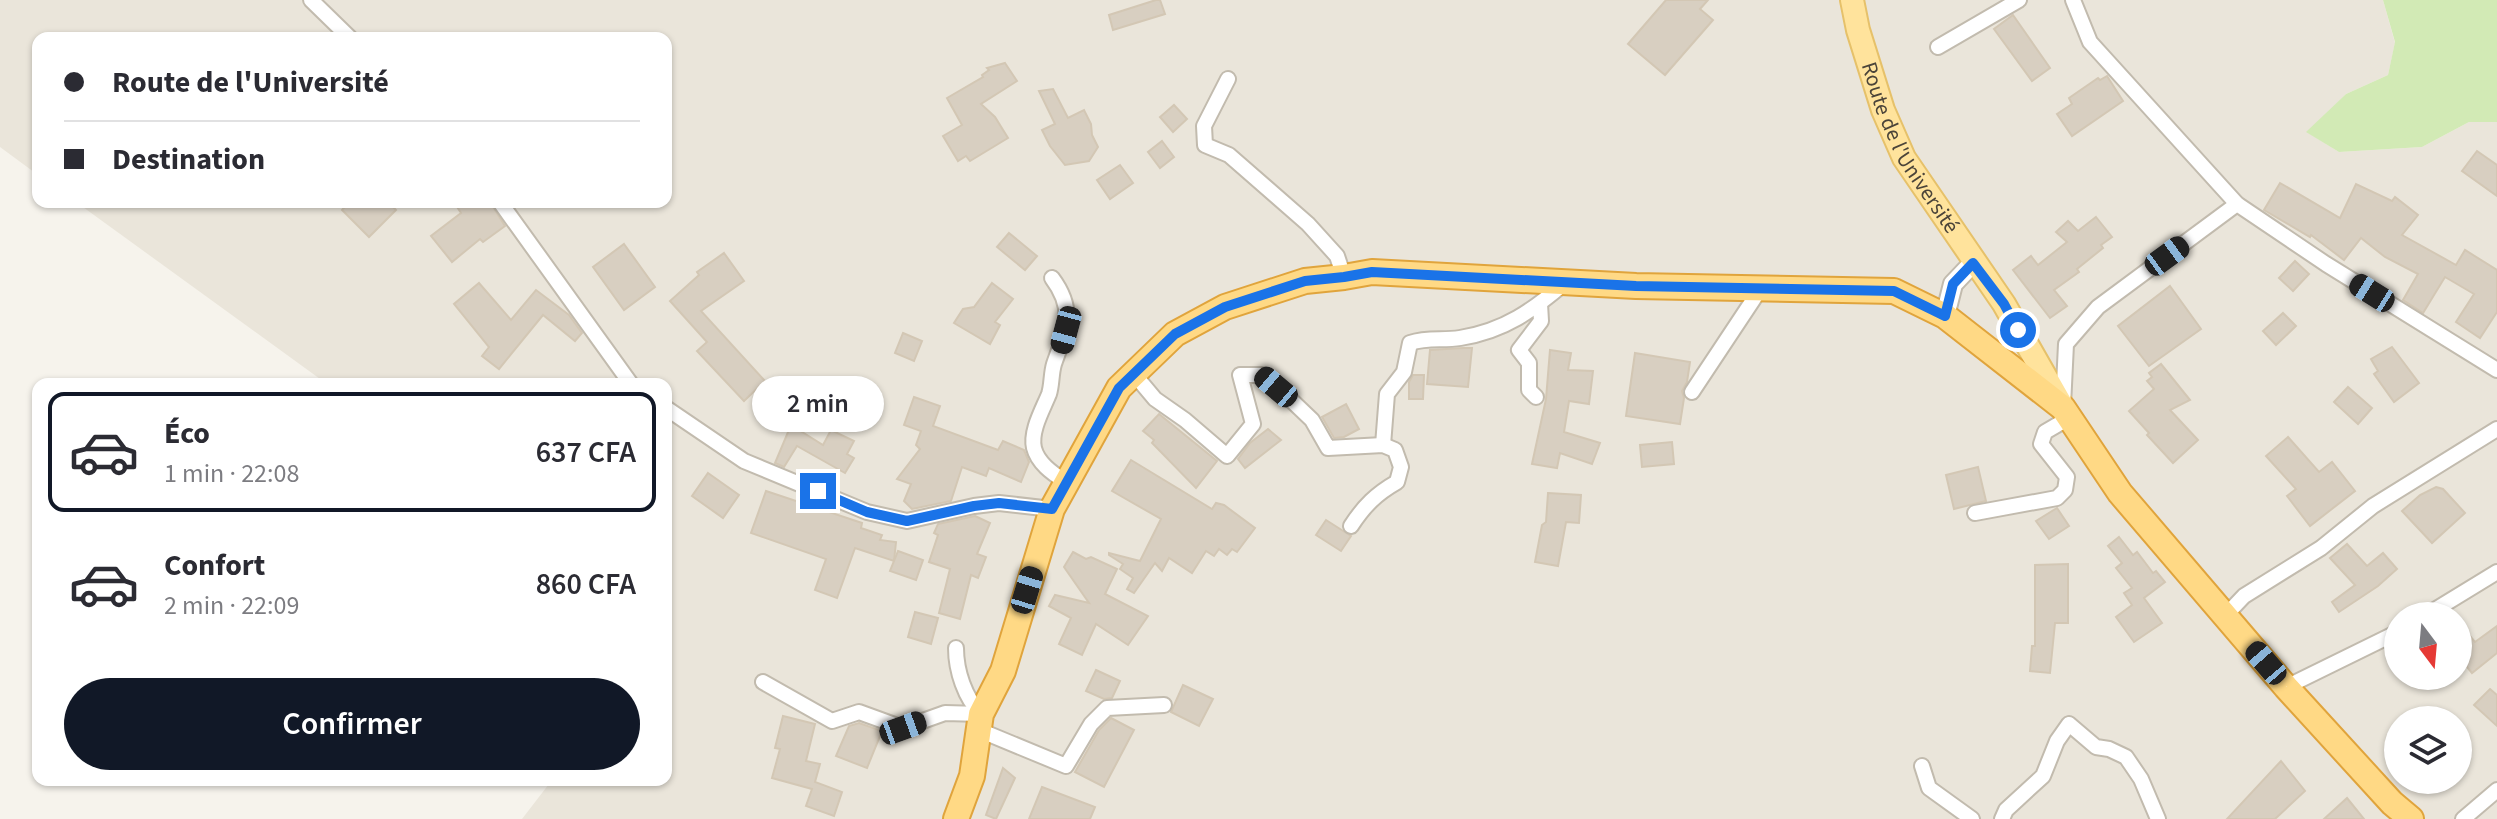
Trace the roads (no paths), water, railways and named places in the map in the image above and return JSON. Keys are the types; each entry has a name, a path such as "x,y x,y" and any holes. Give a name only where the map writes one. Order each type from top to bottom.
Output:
{"highway":[{"path":"956,819 972,776 980,722 1003,671 1052,509 1119,388 1175,334 1225,307 1305,281 1372,272 1566,282 1894,291 1945,316 2066,413 2120,493 2286,687 2392,803 2411,819"}],"main road":[{"name":"Route de l'Université","path":"1852,0 1883,110 1904,158 1973,263 2004,304 2066,413"}],"street":[{"path":"311,0 344,32"},
{"path":"1938,47 2019,0"},
{"path":"2073,0 2090,42 2237,204 2326,264 2497,370"},
{"path":"1228,79 1204,126 1205,145 1229,155 1308,224 1337,256 1344,277"},
{"path":"1975,513 2057,498 2065,490 2067,477 2041,444 2045,432 2066,413 2066,344 2098,307 2237,204"},
{"path":"504,208 627,378"},
{"path":"1945,316 1953,284 1973,263"},
{"path":"1052,278 1062,291 1068,314 1033,446 1049,471 1067,483"},
{"path":"1383,445 1387,394 1404,372 1410,343 1425,338 1458,339 1495,330 1530,313 1566,282"},
{"path":"1692,392 1761,288"},
{"path":"1536,397 1529,390 1529,363 1519,350 1541,321 1540,304"},
{"path":"1134,374 1155,399 1227,456 1253,424 1240,375 1262,375 1312,420 1328,448 1383,445 1395,450 1401,467 1397,482 1379,492 1364,506 1351,526"},
{"path":"672,412 744,461 867,512 907,521 999,503 1052,509"},
{"path":"2225,616 2244,596 2321,548 2373,506 2497,429"},
{"path":"2448,602 2497,572"},
{"path":"2286,687 2384,639"},
{"path":"956,648 966,692 980,722"},
{"path":"763,682 832,721 859,712 903,728 945,713 980,722 1066,766 1091,724 1107,708 1164,705"},
{"path":"2002,819 2006,810 2043,776 2057,741 2069,724 2096,747 2126,757 2141,779 2158,819"},
{"path":"1922,766 1929,788 1972,819"},
{"path":"2463,819 2497,790"}]}
